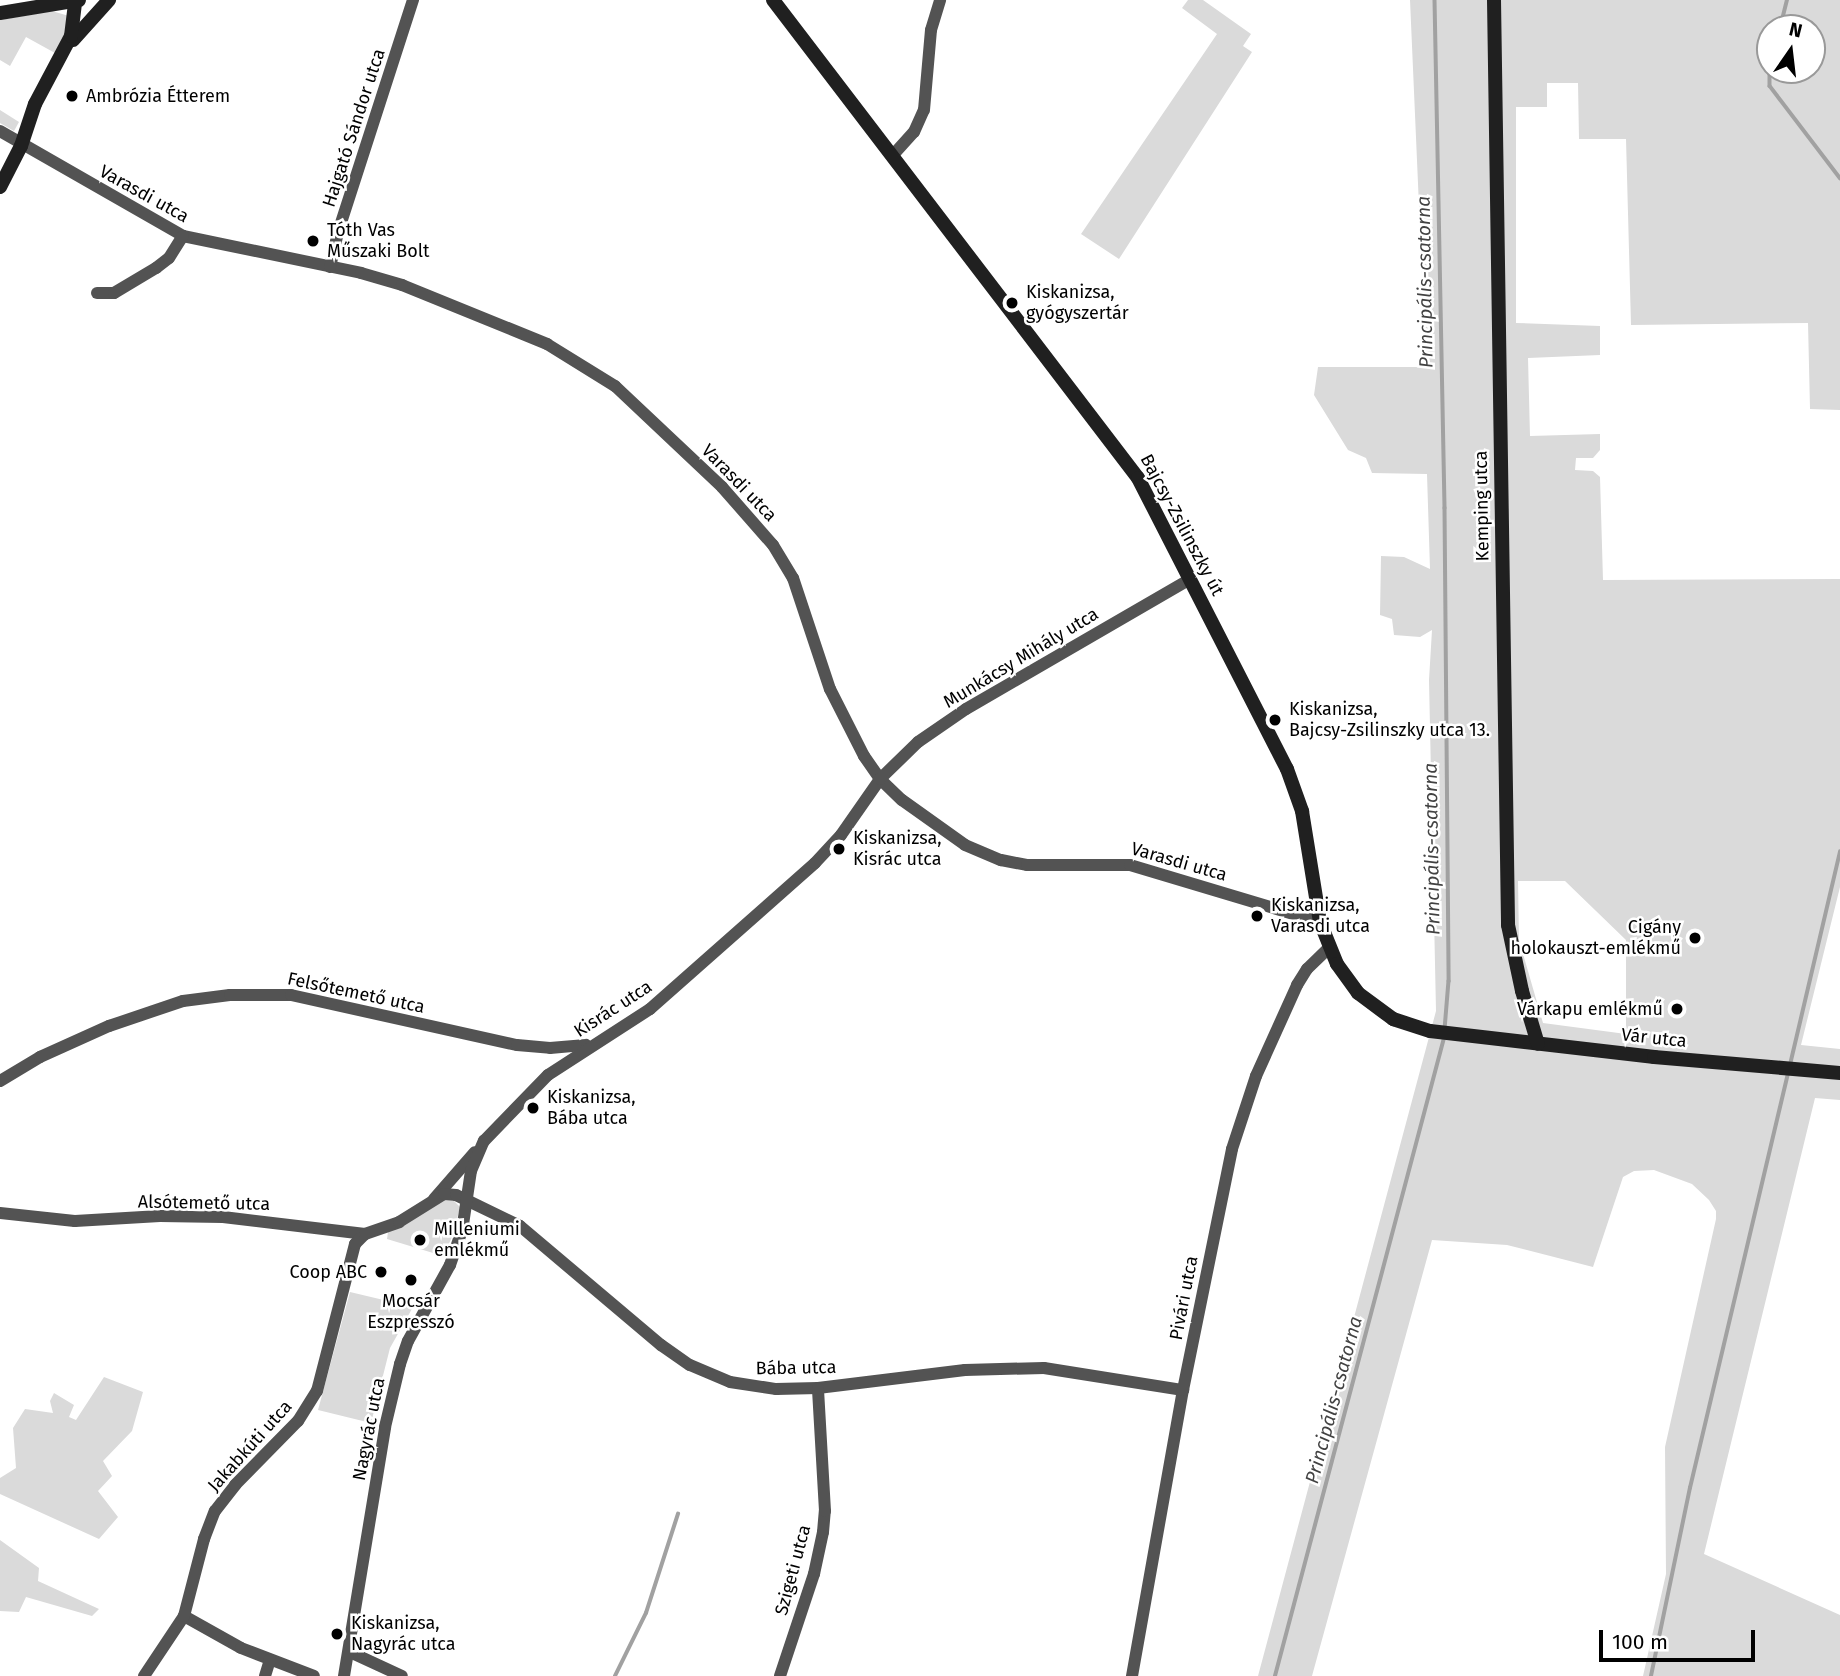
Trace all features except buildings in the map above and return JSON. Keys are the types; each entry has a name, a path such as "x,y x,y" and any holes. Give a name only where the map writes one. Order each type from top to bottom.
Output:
{"main road":[{"path":"0,13 77,0 73,27 65,49 36,104 21,146 0,187"},
{"path":"65,49 109,0"},
{"name":"Bajcsy-Zsilinszky út","path":"774,0 1138,478 1287,769 1301,811 1320,922 1329,948 1347,978 1367,1001 1393,1018 1430,1031 1466,1035"},
{"name":"Kemping utca","path":"1494,0 1507,890 1510,936 1527,1010 1538,1044"},
{"name":"Vár utca","path":"1466,1035 1840,1073"}],"street":[{"name":"Hajgató Sándor utca","path":"330,267 339,229 413,0"},
{"path":"893,155 914,132 924,110 931,30 940,0"},
{"name":"Varasdi utca","path":"0,131 21,146 183,236 402,285 547,344 591,369 641,410 722,487 757,525 782,558 793,578 847,728 880,779 943,831 1001,860 1042,867 1129,865 1320,922"},
{"path":"97,293 114,293 156,268 169,258 183,236"},
{"name":"Munkácsy Mihály utca","path":"880,779 908,751 966,709 1190,579"},
{"name":"Kisrác utca","path":"467,1200 471,1171 484,1141 548,1075 659,1001 806,872 841,835 880,779"},
{"name":"Pivári utca","path":"1132,1676 1183,1390 1221,1197 1246,1102 1297,985 1307,969 1329,948"},
{"name":"Felsőtemető utca","path":"0,1081 40,1057 109,1026 183,1001 230,995 291,995 517,1045 550,1048 593,1044"},
{"path":"365,1234 399,1222 434,1199 484,1141"},
{"path":"434,1199 451,1194 467,1200"},
{"name":"Bába utca","path":"467,1200 528,1231 661,1345 690,1365 715,1377 744,1386 776,1389 818,1388 965,1370 1044,1368 1183,1390"},
{"name":"Nagyrác utca","path":"344,1676 385,1427 400,1364 408,1341 450,1265 462,1231 467,1200"},
{"name":"Alsótemető utca","path":"0,1213 75,1222 160,1216 223,1217 365,1234"},
{"name":"Jakabkúti utca","path":"144,1676 184,1616 204,1539 215,1511 235,1485 298,1422 317,1391 328,1357 351,1252 365,1234"},
{"name":"Szigeti utca","path":"780,1676 814,1574 823,1532 825,1511 818,1388"},
{"path":"184,1616 212,1634 314,1676"},
{"path":"350,1652 402,1676"},
{"path":"265,1676 270,1660"}],"shaded area":[{"path":"1188,0 1203,0 1251,34 1243,46 1252,52 1119,259 1081,234 1217,34 1182,8"},
{"path":"1410,0 1840,0 1840,410 1810,409 1808,323 1631,325 1626,139 1579,139 1578,83 1547,83 1547,107 1516,107 1516,323 1600,326 1600,355 1528,358 1530,436 1600,434 1600,450 1593,458 1576,458 1575,470 1593,471 1600,477 1603,580 1840,579 1840,887 1801,1045 1840,1049 1840,1100 1815,1098 1704,1554 1840,1615 1840,1676 1643,1676 1666,1574 1665,1447 1716,1219 1716,1211 1709,1200 1692,1184 1654,1170 1634,1171 1623,1177 1593,1267 1507,1245 1432,1240 1312,1676 1258,1676 1436,1011 1429,680 1432,630 1420,637 1394,635 1392,619 1380,615 1381,556 1404,557 1430,569 1427,474 1372,473 1366,458 1348,450 1314,395 1318,367 1426,367","holes":["1518,881 1565,881 1626,940 1626,1034 1543,1023 1519,940"]},
{"path":"52,11 69,16 65,39 55,53 26,37 10,66 0,60 0,20"},
{"path":"0,110 19,122 14,131 0,123"},
{"path":"444,1200 454,1201 460,1207 453,1235 443,1256 387,1239 388,1232"},
{"path":"350,1292 413,1307 390,1348 371,1423 318,1410"},
{"path":"104,1377 143,1392 132,1431 103,1461 112,1476 98,1491 118,1517 99,1539 0,1494 0,1478 16,1468 13,1428 25,1409 53,1413 50,1401 54,1393 74,1405 69,1417 76,1420"},
{"path":"0,1540 39,1568 38,1581 99,1609 92,1616 26,1597 19,1612 0,1611"}],"waterway":[{"name":"Principális-csatorna","path":"1435,0 1445,508 1449,981 1445,1030"},
{"path":"1784,14 1787,0"},
{"path":"1770,84 1840,178"},
{"path":"1790,1065 1840,852"},
{"name":"Principális-csatorna","path":"1275,1676 1444,1038"},
{"path":"1651,1676 1690,1488 1788,1073"},
{"path":"615,1676 646,1613 678,1514"}],"place":[{"name":"Ambrózia Étterem","path":"72,96"},
{"name":"Tóth Vas Műszaki Bolt","path":"313,241"},
{"name":"Kiskanizsa, gyógyszertár","path":"1012,303"},
{"name":"Kiskanizsa, Bajcsy-Zsilinszky utca 13.","path":"1275,720"},
{"name":"Kiskanizsa, Kisrác utca","path":"839,849"},
{"name":"Kiskanizsa, Varasdi utca","path":"1257,916"},
{"name":"Cigány holokauszt-emlékmű","path":"1695,938"},
{"name":"Várkapu emlékmű","path":"1677,1009"},
{"name":"Kiskanizsa, Bába utca","path":"533,1108"},
{"name":"Milleniumi emlékmű","path":"420,1240"},
{"name":"Coop ABC","path":"381,1272"},
{"name":"Mocsár Eszpresszó","path":"411,1280"},
{"name":"Kiskanizsa, Nagyrác utca","path":"337,1634"}]}
